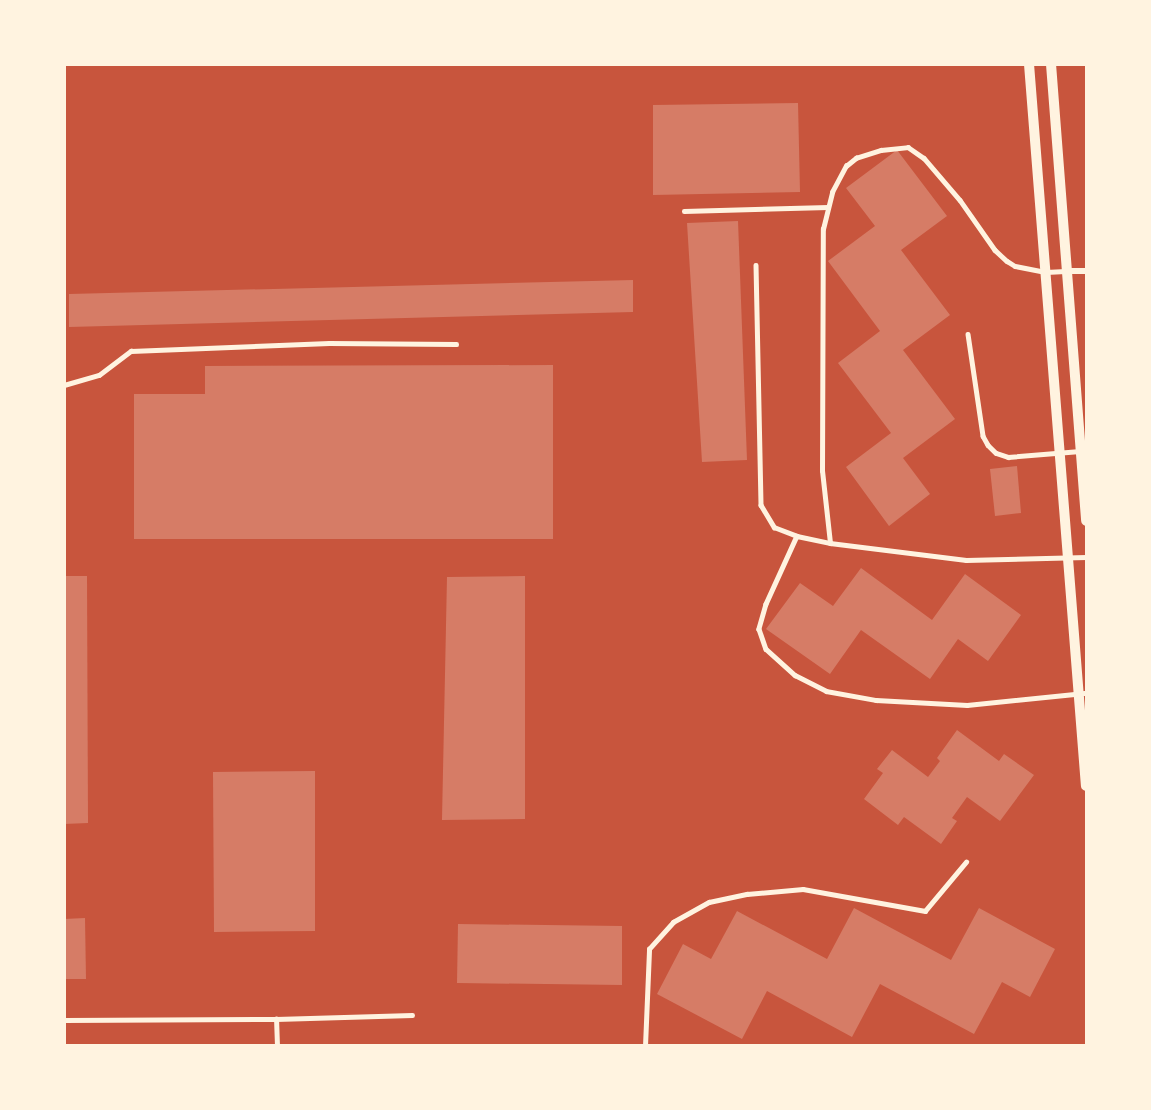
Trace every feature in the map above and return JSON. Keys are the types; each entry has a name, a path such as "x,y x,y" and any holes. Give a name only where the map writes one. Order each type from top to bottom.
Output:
{"street":[{"path":"1029,64 1060,454 1083,694 1086,786"},
{"path":"1051,64 1086,521"},
{"path":"1068,271 1086,271"}],"lane":[{"path":"830,543 822,471 823,229 832,192 846,166 856,158 881,150 908,147 924,158 995,250 1015,266 1046,272 1068,271"},
{"path":"684,211 828,207"},
{"path":"756,265 761,505 774,527 797,536 830,543 966,560 1086,557"},
{"path":"968,334 983,436 988,445 996,453 1008,457 1080,451"},
{"path":"64,385 99,375 131,351 329,343 456,344"},
{"path":"797,536 766,604 759,629 766,649 795,675 826,691 887,700 967,705 1083,694"},
{"path":"645,1046 649,949 673,922 709,902 747,894 803,889 925,911 966,862"},
{"path":"64,1020 276,1019 412,1015"},
{"path":"276,1019 278,1046"}],"building":[{"path":"798,103 800,192 653,195 653,105"},
{"path":"897,150 947,216 901,250 950,315 903,350 955,419 903,458 930,494 889,526 846,467 891,433 838,363 880,331 828,261 875,226 846,188"},
{"path":"738,221 747,460 702,462 687,223"},
{"path":"633,280 633,312 69,327 69,294"},
{"path":"553,365 553,539 134,539 134,394 205,394 205,366"},
{"path":"1017,466 1021,513 995,516 990,469"},
{"path":"861,568 932,620 965,574 1021,615 988,661 958,639 930,679 861,630 830,674 766,629 800,583 833,606"},
{"path":"64,576 87,576 88,823 64,824"},
{"path":"525,576 525,819 442,820 447,577"},
{"path":"957,730 999,761 1004,754 1034,775 1000,821 967,797 952,818 957,821 941,844 904,817 898,825 864,799 883,773 877,769 892,750 928,777 940,761 937,758"},
{"path":"315,771 315,931 214,932 213,772"},
{"path":"854,908 951,960 979,908 1055,949 1030,997 1002,982 974,1034 880,984 852,1037 767,991 742,1039 657,994 683,944 711,959 737,911 827,959"},
{"path":"85,918 86,979 64,979 64,919"},
{"path":"458,924 622,926 622,985 457,983"}]}
